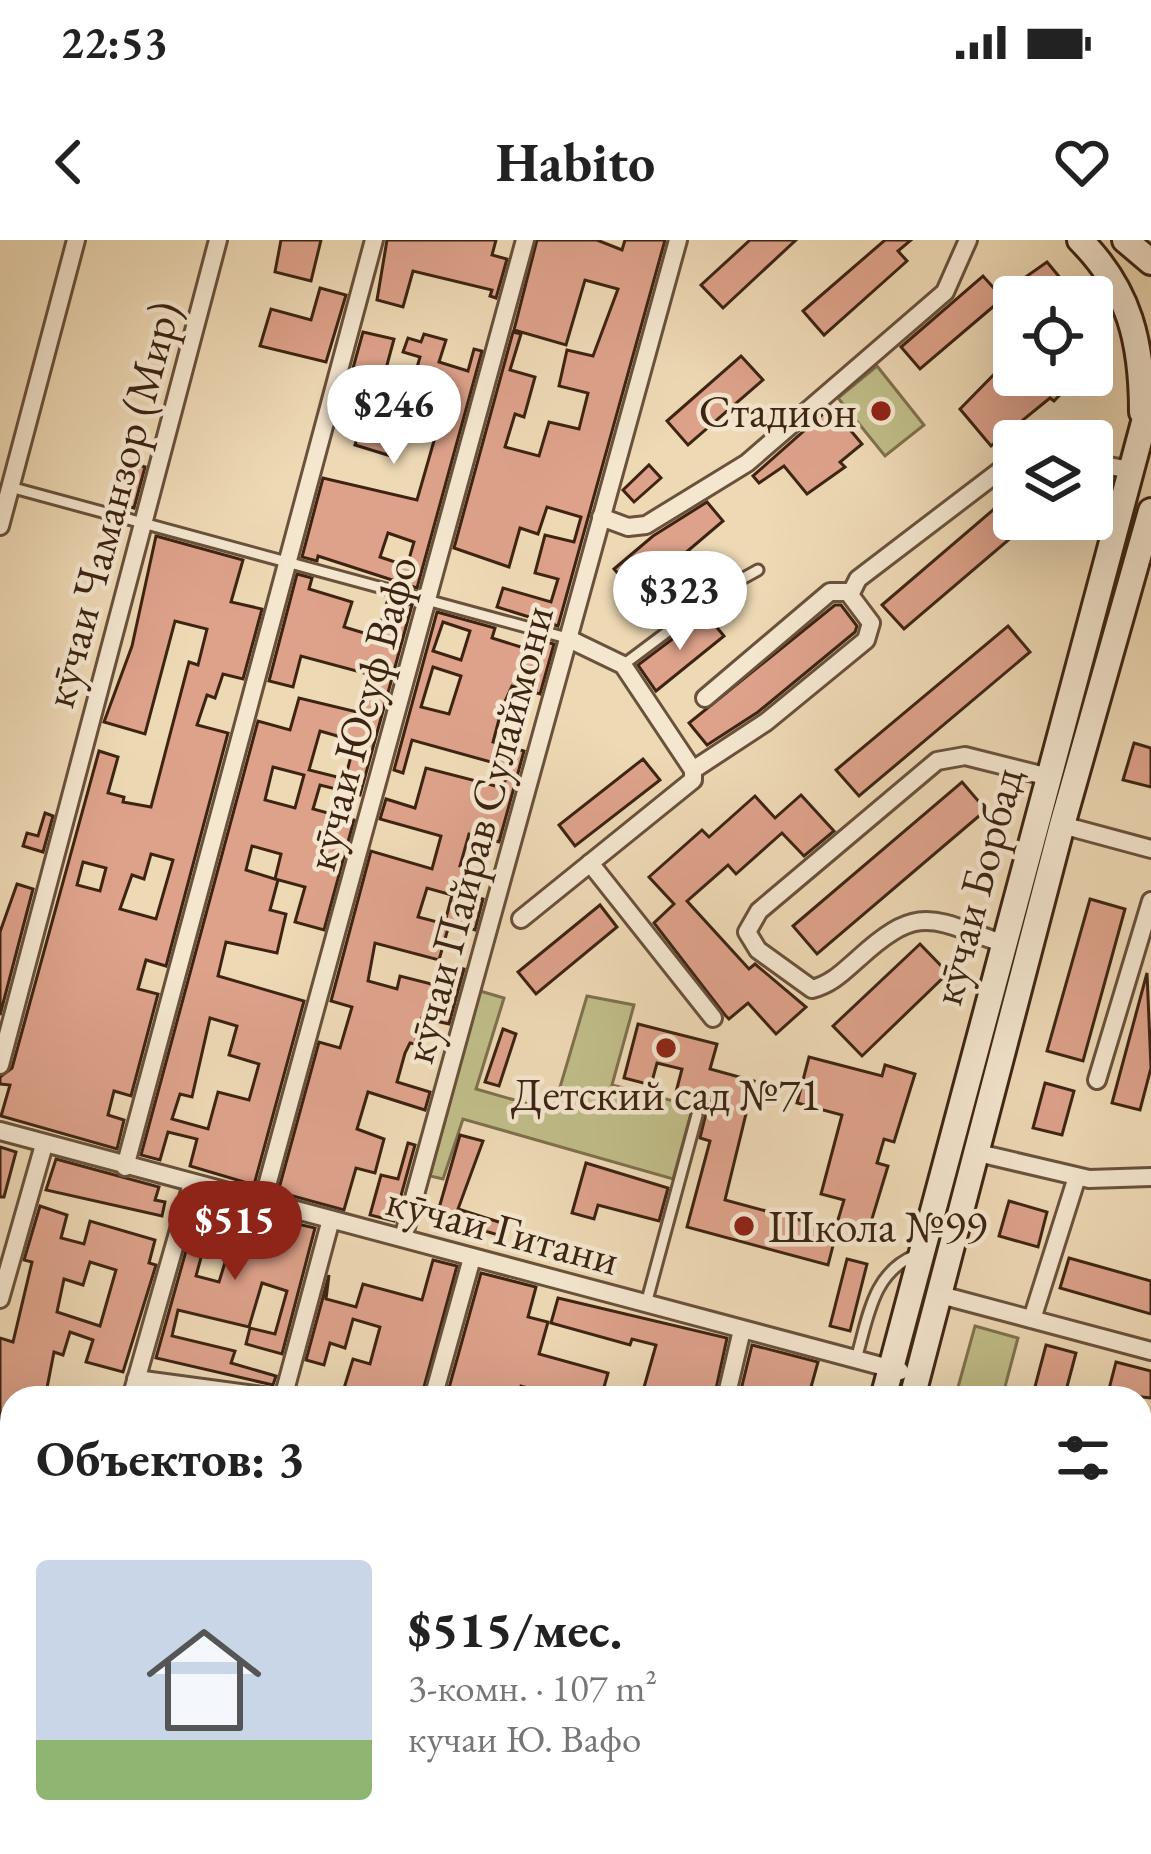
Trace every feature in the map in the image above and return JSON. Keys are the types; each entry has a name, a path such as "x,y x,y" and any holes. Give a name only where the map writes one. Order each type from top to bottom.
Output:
{"main road":[{"path":"1081,240 1109,272 1131,313 1142,376 1143,429"},
{"path":"1125,240 1151,259"},
{"path":"1148,240 1151,259"},
{"name":"кӯчаи Борбад","path":"886,1386 1151,396"},
{"name":"кӯчаи Борбад","path":"916,1386 1062,825 1141,584 1151,511"}],"street":[{"path":"0,526 76,240"},
{"name":"кӯчаи Чаманзор (Мир)","path":"0,1065 218,240"},
{"path":"125,1167 374,240"},
{"name":"кӯчаи Юсуф Вафо","path":"262,1204 525,240"},
{"name":"кӯчаи Пайрав Сулаймони","path":"403,1238 678,240"},
{"path":"601,517 628,527 646,525 747,463 945,292 968,240"},
{"path":"1113,467 1131,470"},
{"path":"705,698 830,592 850,592 867,572 993,476"},
{"path":"694,770 766,722 866,640 871,623 854,606 850,592"},
{"path":"521,919 693,780 694,770 623,665 567,638"},
{"path":"1004,944 935,921 910,920 836,978 812,989 758,950 747,932 759,910 937,761 965,755 1049,777"},
{"path":"1062,825 1151,849"},
{"path":"590,863 713,1018"},
{"path":"1097,1080 1151,901"},
{"name":"кӯчаи Гитани","path":"0,1131 330,1223 403,1238 891,1368 915,1386"},
{"path":"0,1299 44,1145"},
{"path":"974,1152 1077,1177 1151,1177"},
{"path":"1032,1319 1077,1177"},
{"path":"134,1386 192,1184"},
{"path":"283,1386 330,1223"},
{"path":"436,1386 472,1258"},
{"path":"937,1294 1151,1351"},
{"path":"729,1386 742,1330"},
{"path":"136,1379 189,1386"}],"lane":[{"path":"10,488 567,638"},
{"path":"623,665 687,617 723,604 740,580 758,570"},
{"path":"646,1304 697,1115"},
{"path":"856,1359 879,1284 901,1261 922,1254"}],"shaded area":[{"name":"Стадион","path":"877,366 924,425 885,456 838,398"},
{"path":"480,991 504,998 476,1089 553,1111 587,996 634,1005 612,1085 693,1106 673,1179 463,1119 443,1179 430,1176"},
{"path":"975,1326 1018,1338 1005,1386 958,1386"}],"building":[{"path":"281,240 321,240 311,281 275,272"},
{"path":"387,240 496,240 492,255 507,259 496,298 490,296 492,290 413,271 403,307 377,300"},
{"path":"537,240 597,240 622,250 625,240 665,240 558,626 497,607 503,588 551,602 558,579 535,573 545,535 574,542 581,517 547,507 538,534 520,528 509,567 454,548 513,332 521,334 510,370 535,377 524,417 515,414 505,447 539,456 549,422 579,429 588,393 559,386 567,350 593,356 618,289 585,280 566,345 514,330"},
{"path":"750,240 796,240 723,308 701,285"},
{"path":"885,240 911,240 898,251 907,261 824,335 803,311"},
{"path":"1047,262 1059,276 1027,276"},
{"path":"983,276 993,287 993,307 920,369 901,347"},
{"path":"320,288 346,295 326,362 260,346 271,309 311,320"},
{"path":"363,332 394,339 384,376 412,385 420,357 403,352 408,338 421,342 424,334 446,340 439,362 468,371 474,349 482,351 417,588 318,556 317,561 302,557 323,478 417,500 438,427 403,419 409,398 379,389 371,413 343,404","holes":["388,533 414,542 407,566 380,557"]},
{"path":"741,356 763,380 688,445 667,421"},
{"path":"993,375 993,396 1059,396 1023,420 993,420 991,446 960,409"},
{"path":"831,407 862,444 840,462 845,467 807,494 784,466 759,483 753,476"},
{"path":"366,411 401,422 391,456 355,445"},
{"path":"133,463 145,467 134,508 121,504"},
{"path":"649,465 661,478 634,502 623,490"},
{"path":"707,502 723,521 636,595 614,569 653,536"},
{"path":"993,510 993,540 1008,540 904,629 882,605"},
{"path":"156,536 243,560 231,602 262,609 243,679 223,674 215,698 207,695 197,725 228,733 166,966 146,960 138,989 158,994 131,1096 114,1091 108,1115 124,1120 117,1149 1,1116 10,1085 0,1084 0,1077 12,1068 99,751 118,757 108,793 124,797 123,802 151,807 189,662 198,665 207,629 175,621 145,734 104,722 132,646","holes":["151,854 173,860 156,919 120,909 132,875 144,879","83,862 106,868 100,891 77,885"]},
{"path":"297,574 312,578 309,589 352,602 344,627 364,633 377,636 388,599 412,605 360,795 320,785 313,809 354,820 324,930 295,922 305,887 275,879 281,854 252,846 246,870 278,880 270,910 286,914 277,953 226,942 218,976 304,1001 254,1185 190,1166 197,1139 168,1132 160,1160 141,1155 258,721 290,730 299,698 357,712 368,674 301,656 293,687 269,681","holes":["320,731 355,741 345,779 309,770","273,767 304,775 295,808 265,800","210,1018 237,1026 229,1055 259,1064 249,1100 218,1092 208,1129 172,1119 180,1094 192,1097"]},
{"path":"835,605 841,605 857,626 855,632 758,712 707,745 689,723"},
{"path":"437,612 495,628 492,638 524,648 527,637 554,644 540,694 512,686 502,708 493,742 524,751 499,842 469,834 460,866 464,867 457,892 483,899 475,930 445,922 452,895 427,888 418,917 449,925 439,960 375,943 368,981 397,989 400,976 439,986 445,964 464,969 449,1024 422,1018 415,1044 410,1043 405,1053 397,1082 430,1092 425,1110 368,1092 357,1129 384,1139 375,1173 356,1168 344,1210 278,1192 319,1042 340,1048 352,1007 331,1001 371,851 432,869 441,836 380,819 386,799 415,808 426,768 503,788 509,767 412,740 403,773 394,770","holes":["443,622 470,631 461,660 433,651","433,667 461,676 449,714 421,707"]},
{"path":"709,618 724,636 656,691 638,665 691,625"},
{"path":"1008,626 1030,652 859,796 836,770"},
{"path":"1134,743 1151,748 1151,787 1123,780"},
{"path":"643,759 660,780 575,846 559,825"},
{"path":"962,782 986,810 817,954 793,926"},
{"path":"801,795 834,831 804,856 782,833 736,874 728,865 687,901 749,969 755,964 806,1007 776,1034 748,1003 729,1019 725,1015 654,923 674,904 649,877 702,830 709,837 755,796 775,818"},
{"path":"45,813 53,816 43,852 23,846 27,833 38,836"},
{"path":"17,884 33,889 0,1015 0,932"},
{"path":"1090,899 1125,909 1083,1061 1047,1051"},
{"path":"600,905 617,927 536,994 518,972"},
{"path":"920,944 948,973 862,1056 833,1026"},
{"path":"1147,973 1151,1068 1140,1110 1112,1103"},
{"path":"638,1024 717,1044 710,1069 754,1081 725,1200 837,1230 828,1265 687,1227 710,1141 700,1138 709,1101 676,1092 682,1069 657,1063 651,1085 624,1078"},
{"path":"503,1029 516,1034 499,1086 485,1082"},
{"path":"809,1057 882,1076 885,1065 915,1074 894,1142 884,1139 877,1163 888,1166 868,1232 837,1223 844,1200 821,1194 842,1115 797,1103"},
{"path":"1045,1083 1074,1091 1062,1135 1033,1128"},
{"path":"460,1135 483,1141 458,1209 502,1223 498,1235 462,1224 458,1236 433,1229"},
{"path":"408,1143 415,1145 394,1221 370,1215 381,1175 398,1179"},
{"path":"0,1147 16,1152 4,1197 0,1197"},
{"path":"56,1159 159,1187 155,1200 165,1202 162,1216 46,1190"},
{"path":"586,1163 668,1188 659,1221 598,1205 594,1219 572,1213"},
{"path":"200,1201 315,1228 282,1354 246,1344 250,1328 275,1334 287,1291 262,1283 249,1327 178,1310 172,1336 235,1351 231,1363 276,1376 273,1385 156,1358","holes":["203,1250 227,1256 219,1282 196,1276"]},
{"path":"1009,1201 1047,1212 1038,1247 999,1236"},
{"path":"40,1206 67,1215 61,1238 84,1244 90,1221 155,1240 149,1263 156,1265 123,1372 86,1362 93,1340 70,1332 63,1355 54,1352 47,1386 0,1386 0,1338 13,1342 32,1262 24,1260","holes":["90,1262 116,1270 100,1326 57,1312 64,1279 83,1285"]},
{"path":"1069,1258 1151,1281 1151,1314 1060,1288"},
{"path":"847,1259 867,1264 850,1331 830,1326"},
{"path":"433,1260 457,1266 424,1386 345,1386 353,1359 370,1364 380,1327 353,1319 345,1348 330,1343 324,1365 306,1360 329,1275 326,1299 356,1307 363,1284 422,1300"},
{"path":"481,1273 536,1287 528,1317 548,1322 539,1354 608,1373 604,1386 450,1386"},
{"path":"558,1298 727,1338 717,1386 644,1386 656,1345 632,1339 630,1345 551,1323"},
{"path":"752,1345 818,1362 811,1386 742,1386"},
{"path":"1046,1345 1076,1353 1067,1386 1035,1386"},
{"path":"1116,1362 1151,1371 1151,1386 1110,1386"}],"place":[{"name":"Стадион","path":"881,411"},
{"name":"Детский сад №71","path":"666,1048"},
{"name":"Школа №99","path":"744,1226"}]}
